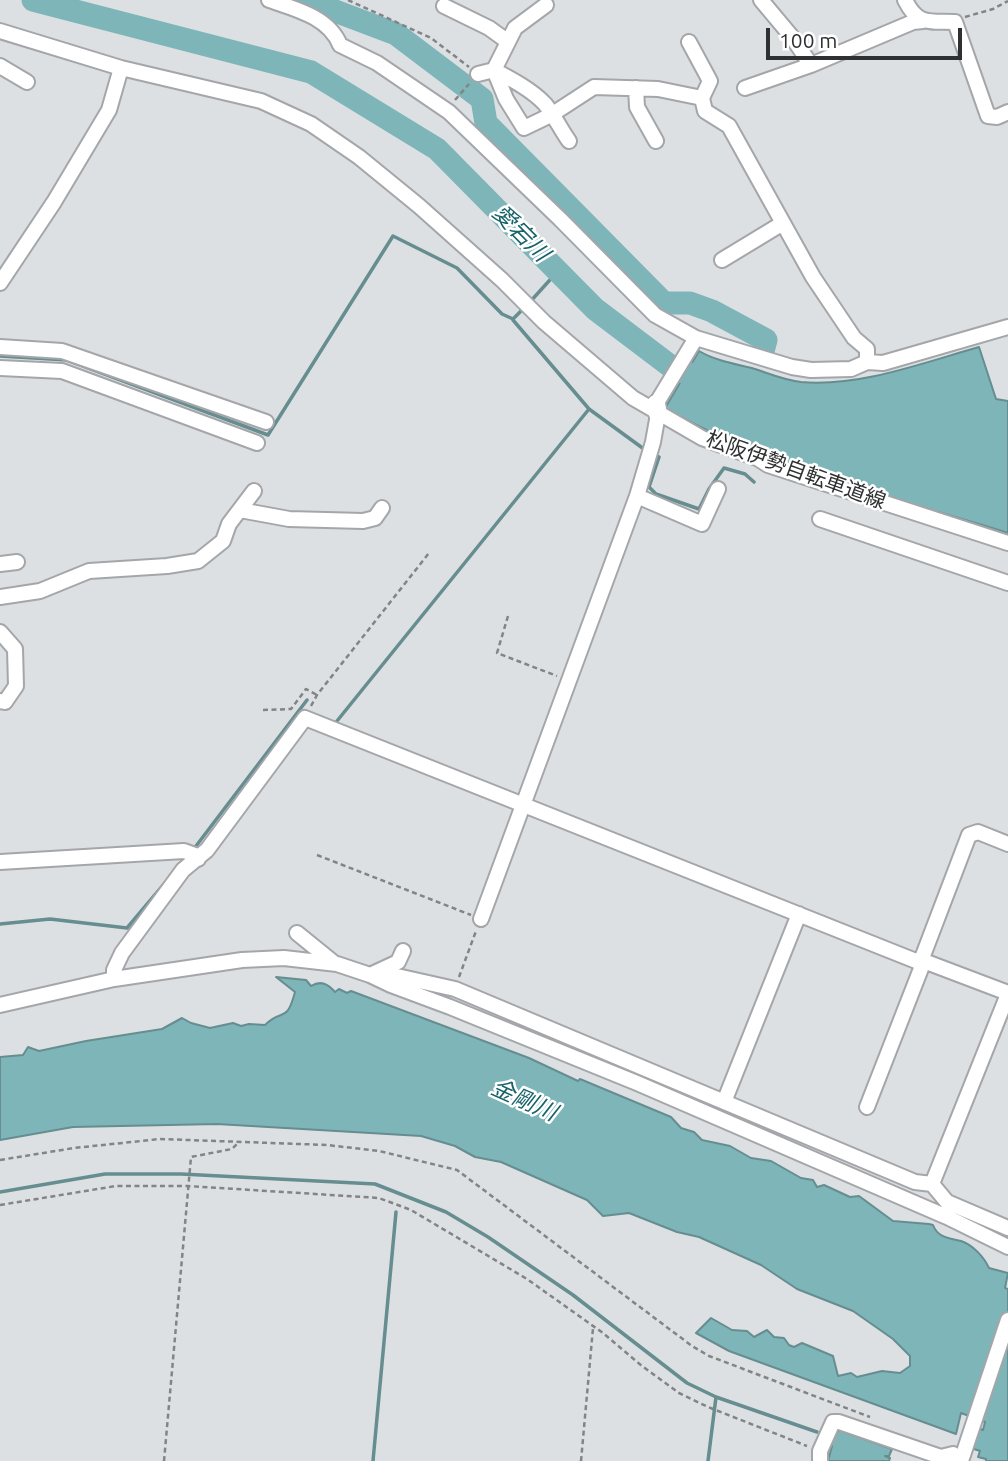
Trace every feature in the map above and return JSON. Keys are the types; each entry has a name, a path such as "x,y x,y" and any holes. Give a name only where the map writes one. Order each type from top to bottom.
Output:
{"street":[{"path":"269,0 310,14 336,35 340,45 377,63 449,112 655,315 696,338 792,367 811,370 851,369 867,362 883,363 1008,327"},
{"path":"761,0 793,37 811,65"},
{"path":"905,0 912,14 923,21"},
{"path":"547,2 515,29 494,70 506,99 524,128 551,115 594,87 658,89 702,98"},
{"path":"444,6 489,28 507,41"},
{"path":"746,88 811,65 913,22 955,22 988,116 998,117 1008,112"},
{"name":"松阪伊勢自転車道線","path":"0,31 121,68 261,101 311,124 359,157 437,222 633,398 657,409 702,438 757,458 768,465 1008,543"},
{"path":"689,43 710,81 702,98 705,111 729,126 813,276 854,338 867,349 867,362"},
{"path":"0,66 27,82"},
{"path":"0,283 54,202 108,110 121,68"},
{"path":"478,74 494,70 518,84 544,104 569,141"},
{"path":"636,88 637,107 656,141"},
{"path":"722,260 783,223"},
{"path":"481,919 637,496 653,442 657,409 696,338"},
{"path":"0,347 62,351 265,422"},
{"path":"0,368 62,371 257,443"},
{"path":"637,496 702,524 718,489"},
{"path":"0,597 40,591 89,571 167,566 198,561 223,541 229,524 254,491"},
{"path":"240,510 289,519 363,521 375,518 382,508"},
{"path":"820,519 1008,583"},
{"path":"0,564 17,562"},
{"path":"0,632 15,649 16,686 5,702 0,701"},
{"path":"114,979 114,970 121,953 192,855 305,718 916,961 921,960 1008,993 932,1184"},
{"path":"867,1107 969,835 978,832 1008,845"},
{"path":"0,862 192,855"},
{"path":"724,1102 799,914"},
{"path":"297,933 337,964"},
{"path":"370,975 398,962 403,951"},
{"path":"0,1005 114,979 242,960 285,958 337,964 636,1083 947,1217 1008,1247"},
{"path":"370,975 388,974 455,989 915,1182 932,1184 947,1202 1008,1228"},
{"path":"820,1456 833,1422 941,1457 960,1455 1008,1320"}],"path":[{"path":"348,0 431,38 478,74 450,106"},
{"path":"955,22 1008,1"},
{"path":"305,718 317,695 429,553"},
{"path":"508,616 497,653 562,678 568,685"},
{"path":"263,710 291,709 306,689 317,695"},
{"path":"317,855 481,919 455,989"},
{"path":"0,1160 74,1148 160,1139 327,1145 379,1151 457,1170 494,1195 692,1346 709,1356 872,1418"},
{"path":"164,1461 191,1157 232,1149 239,1142"},
{"path":"0,1205 103,1187 188,1186 379,1198 411,1210 527,1279 679,1392 820,1456"},
{"path":"581,1461 593,1327"}],"water":[{"path":"979,347 996,399 1008,401 1008,533 790,465 705,429 665,408 699,351 719,360 789,380 823,383 891,372"},
{"name":"金剛川","path":"276,977 306,980 311,986 324,984 335,992 339,989 347,993 351,991 529,1058 578,1081 580,1079 671,1117 681,1128 694,1132 702,1140 730,1146 751,1158 771,1161 801,1178 813,1180 817,1187 824,1185 850,1197 859,1196 893,1221 933,1225 941,1235 970,1245 989,1268 1008,1273 1005,1288 1008,1289 1008,1461 986,1461 978,1457 980,1451 971,1448 978,1428 983,1430 985,1422 961,1413 956,1434 729,1351 696,1333 711,1318 732,1330 747,1331 754,1337 767,1330 774,1337 784,1338 794,1347 802,1343 833,1356 838,1376 851,1373 857,1377 882,1371 900,1373 910,1366 910,1356 893,1339 853,1311 797,1289 761,1265 699,1237 677,1232 629,1213 603,1216 587,1200 501,1162 475,1157 455,1146 421,1136 217,1124 73,1127 0,1140 0,1057 23,1055 28,1047 39,1051 162,1029 182,1018 210,1028 233,1023 241,1026 265,1025 289,1009 295,992"},
{"path":"839,1430 892,1449 889,1456 885,1456 890,1458 889,1461 828,1461 832,1446 827,1444"}],"waterway":[{"name":"愛宕川","path":"33,0 311,72 437,149 595,309 669,365 699,379"},
{"path":"306,0 396,34 482,99 486,123 664,303 690,303 712,311 766,340 763,351"},
{"path":"0,356 67,360 268,435 393,236 457,268 502,314 513,319 524,308"},
{"path":"529,303 558,271"},
{"path":"513,320 589,409"},
{"path":"337,721 589,409 648,452"},
{"path":"655,455 659,457 649,487 656,494 699,509 724,468 745,474 754,482"},
{"path":"193,850 307,700"},
{"path":"0,924 50,919 127,928 165,883"},
{"path":"0,1192 105,1174 181,1174 375,1184 446,1212 488,1237 573,1295 687,1383 716,1397 817,1432"},
{"path":"373,1461 396,1212"},
{"path":"708,1461 716,1397"}]}
